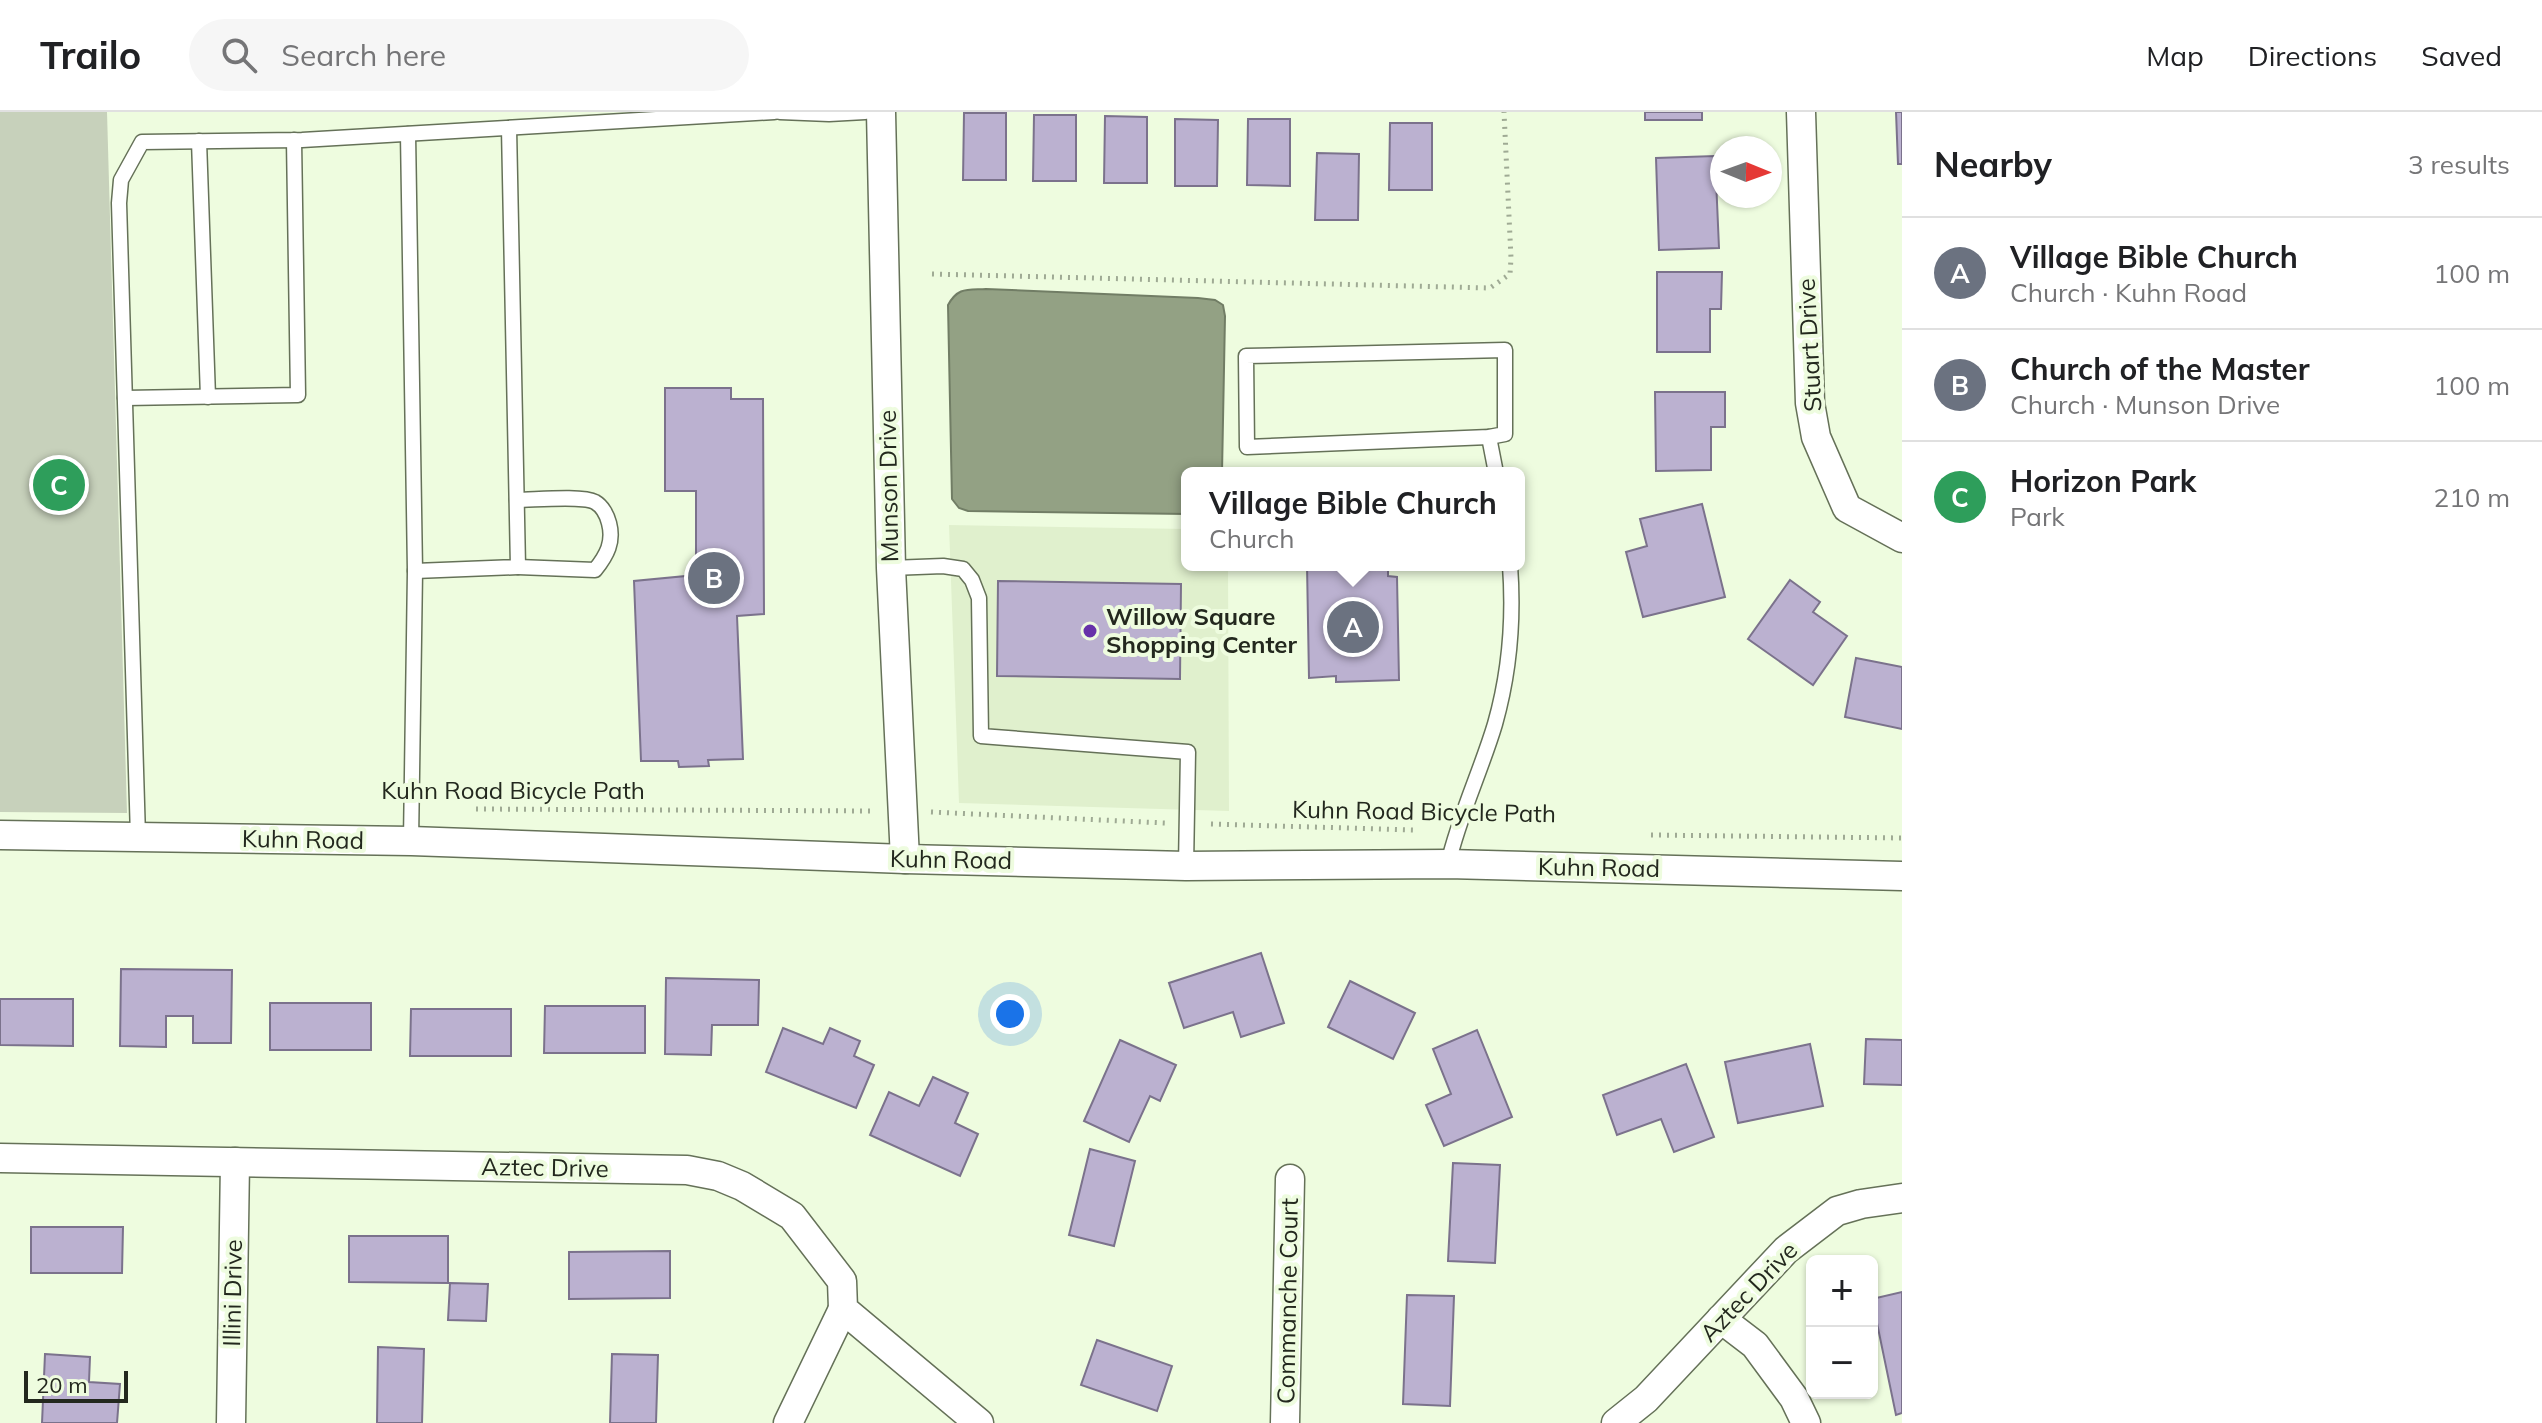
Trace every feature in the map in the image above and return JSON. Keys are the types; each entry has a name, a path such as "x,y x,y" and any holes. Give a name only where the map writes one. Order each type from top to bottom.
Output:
{"street":[{"name":"Munson Drive","path":"881,112 891,568 905,859"},
{"name":"Stuart Drive","path":"1801,112 1810,403 1816,437 1847,508 1902,538"},
{"name":"Kuhn Road","path":"0,835 411,841 1186,866 1448,864 1902,876"},
{"name":"Aztec Drive","path":"0,1158 687,1170 718,1176 742,1186 792,1216 842,1281 843,1309"},
{"name":"Illini Drive","path":"231,1423 235,1162"},
{"name":"Commanche Court","path":"1285,1423 1290,1179"},
{"name":"Aztec Drive","path":"1616,1423 1646,1399 1786,1250 1837,1211 1902,1198"},
{"path":"788,1423 843,1309 979,1423"},
{"path":"1721,1319 1755,1345 1794,1398 1806,1423"}],"lane":[{"path":"138,837 119,203 121,180 142,142 294,140 774,112"},
{"path":"780,112 865,112"},
{"path":"509,128 518,567"},
{"path":"408,134 415,571 411,841"},
{"path":"125,398 298,395 294,140"},
{"path":"199,141 208,397"},
{"path":"1505,350 1505,434 1489,437 1247,447 1246,356 1505,350"},
{"path":"1489,437 1495,467"},
{"path":"415,571 518,567 595,570 607,555 612,533 607,515 597,502 583,499 517,500"},
{"path":"891,568 963,569 972,580 979,598 981,736 1188,752 1186,866"},
{"path":"1448,864 1455,831 1495,724 1508,665 1513,606 1510,571"}],"path":[{"path":"932,274 1490,288 1510,274 1504,112"},
{"name":"Kuhn Road Bicycle Path","path":"475,809 866,811"},
{"name":"Kuhn Road Bicycle Path","path":"945,812 1187,824 1455,831"},
{"path":"1645,835 1902,838"}],"shaded area":[{"path":"0,112 107,112 127,813 0,812"},
{"path":"959,292 1198,298 1215,300 1223,305 1222,467 1181,467 1181,514 968,511 959,508 952,499 948,305"},
{"path":"949,525 1181,529 1181,571 1228,571 1229,811 959,803"}],"building":[{"path":"1645,112 1702,112 1702,120 1645,120"},
{"path":"1896,112 1902,112 1902,164 1898,164"},
{"path":"964,113 1006,113 1006,180 963,180"},
{"path":"1034,115 1076,115 1076,181 1033,181"},
{"path":"1105,116 1147,117 1147,183 1104,183"},
{"path":"1175,119 1218,120 1217,186 1175,186"},
{"path":"1248,119 1290,119 1290,186 1247,185"},
{"path":"1390,123 1432,123 1432,190 1389,190"},
{"path":"1317,153 1359,154 1358,220 1315,220"},
{"path":"1710,156 1710,208 1717,208 1719,248 1659,250 1656,158"},
{"path":"1657,272 1722,272 1721,309 1710,309 1710,352 1657,352"},
{"path":"665,388 731,388 731,399 763,399 764,614 737,616 743,759 708,760 709,766 679,767 678,761 641,761 634,581 696,575 696,491 665,491"},
{"path":"1655,392 1725,392 1725,427 1711,427 1711,470 1656,471"},
{"path":"1702,504 1725,597 1643,617 1626,552 1647,546 1640,519"},
{"path":"1307,571 1388,571 1388,576 1397,577 1399,680 1336,682 1336,676 1309,678"},
{"path":"1790,580 1820,602 1813,612 1847,636 1813,685 1748,639"},
{"path":"998,581 1181,584 1180,679 997,676"},
{"path":"1856,658 1902,667 1902,729 1845,717"},
{"path":"1261,953 1284,1023 1241,1037 1233,1012 1184,1028 1169,983"},
{"path":"121,969 232,970 231,1043 193,1043 193,1016 166,1016 166,1047 120,1046"},
{"path":"666,978 759,980 758,1025 712,1025 711,1055 665,1054"},
{"path":"1350,981 1415,1013 1393,1059 1328,1027"},
{"path":"0,999 73,999 73,1046 0,1045"},
{"path":"270,1003 371,1003 371,1050 270,1050"},
{"path":"545,1006 645,1006 645,1053 544,1053"},
{"path":"411,1009 511,1009 511,1056 410,1056"},
{"path":"783,1028 823,1044 830,1028 860,1041 854,1056 874,1065 856,1108 766,1072"},
{"path":"1477,1030 1512,1117 1444,1146 1426,1105 1451,1094 1433,1049"},
{"path":"1866,1039 1902,1040 1902,1085 1864,1084"},
{"path":"1120,1040 1176,1065 1160,1101 1150,1096 1129,1142 1084,1121"},
{"path":"1810,1044 1823,1106 1738,1123 1725,1062"},
{"path":"1686,1064 1714,1137 1674,1152 1661,1119 1617,1135 1603,1095"},
{"path":"933,1077 968,1093 955,1123 978,1134 960,1176 870,1135 889,1092 919,1106"},
{"path":"1090,1149 1135,1161 1114,1246 1069,1235"},
{"path":"1453,1163 1500,1165 1495,1263 1448,1261"},
{"path":"31,1227 123,1227 122,1273 31,1273"},
{"path":"349,1236 448,1236 448,1283 349,1282"},
{"path":"670,1251 670,1298 569,1299 569,1252"},
{"path":"450,1283 488,1284 486,1321 448,1320"},
{"path":"1902,1292 1902,1413 1896,1415 1878,1328 1878,1298"},
{"path":"1407,1295 1454,1296 1450,1406 1403,1404"},
{"path":"1097,1340 1172,1366 1157,1411 1081,1385"},
{"path":"378,1347 424,1349 422,1423 377,1423"},
{"path":"45,1354 90,1357 89,1382 120,1384 117,1423 42,1423"},
{"path":"612,1354 658,1355 656,1423 610,1423"}],"place":[{"name":"Horizon Park","path":"59,485"},
{"name":"Church of the Master","path":"714,578"},
{"name":"Village Bible Church","path":"1353,627"},
{"name":"Willow Square Shopping Center","path":"1090,631"}]}
